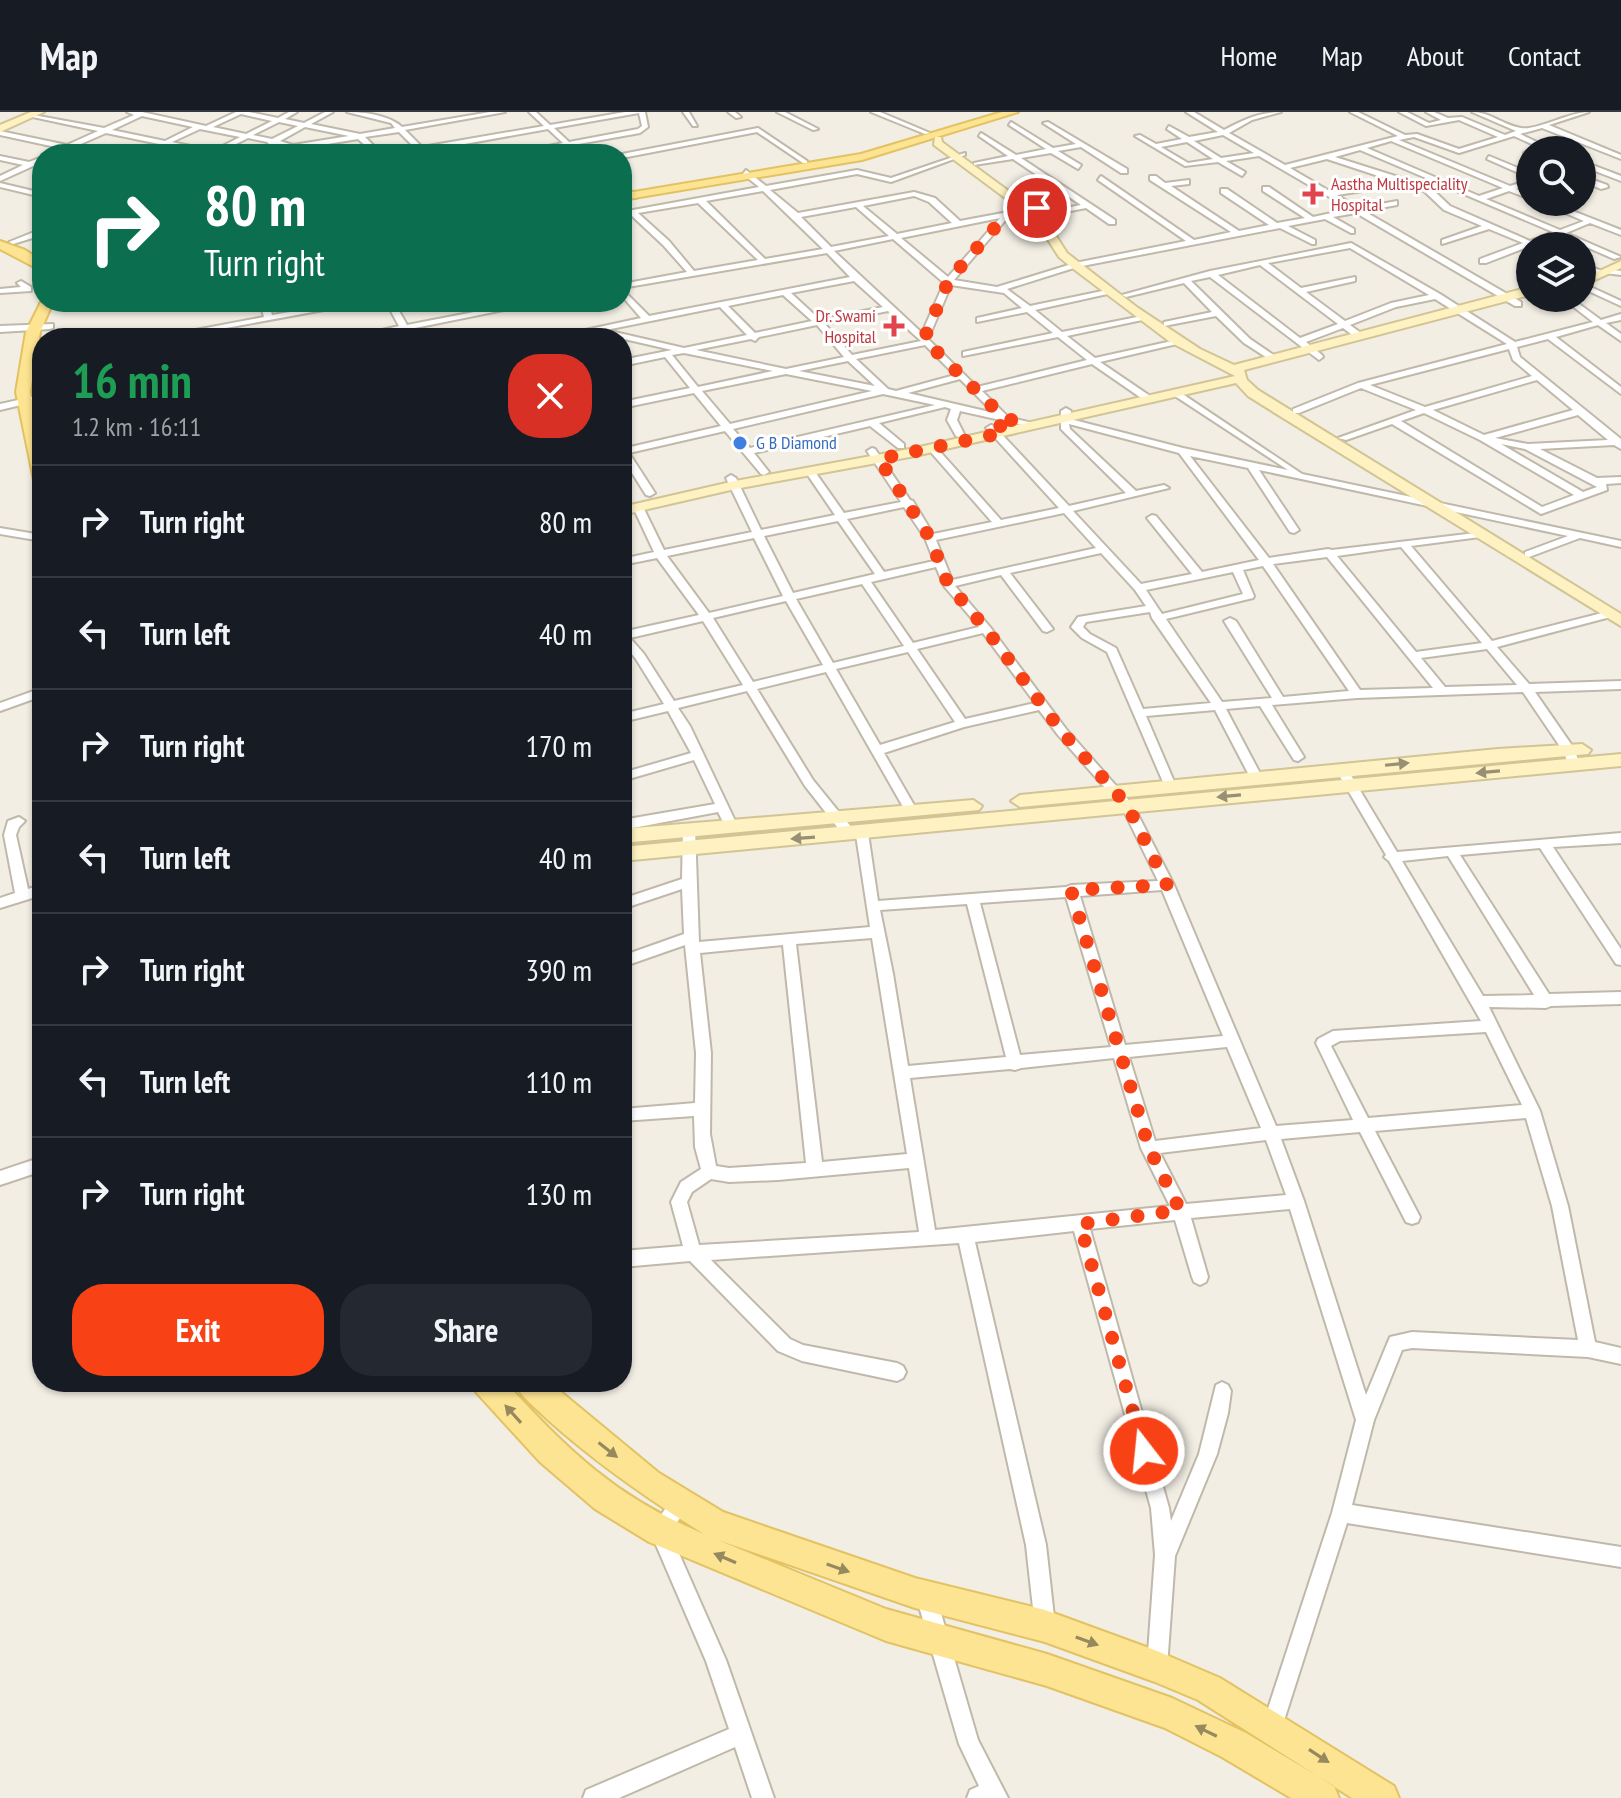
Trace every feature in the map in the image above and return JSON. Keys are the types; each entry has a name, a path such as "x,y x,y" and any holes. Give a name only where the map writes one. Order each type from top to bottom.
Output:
{"main road":[{"path":"632,192 862,157 933,137 995,114 1012,118"},
{"path":"748,174 933,137"},
{"path":"4,242 32,252"},
{"path":"4,242 32,260"},
{"path":"32,365 23,392 32,425"},
{"path":"495,1392 543,1446 605,1499 660,1531 886,1625 1047,1670 1172,1714 1261,1761 1322,1798"},
{"path":"539,1392 649,1483 715,1524 926,1596 1045,1626 1157,1667 1209,1689 1382,1798"},
{"path":"543,1446 571,1421"}],"street":[{"path":"130,112 284,144"},
{"path":"167,143 240,112 359,136 368,144"},
{"path":"233,144 294,112"},
{"path":"267,144 330,112"},
{"path":"350,112 387,119 416,144"},
{"path":"312,144 502,112"},
{"path":"532,112 567,144 643,129 642,112"},
{"path":"463,144 636,112"},
{"path":"686,112 695,125"},
{"path":"780,112 815,129"},
{"path":"874,112 933,137 937,143 976,164 1037,212 1080,264 1109,291 1201,358 1343,438 1617,612"},
{"path":"1189,112 1513,301"},
{"path":"1237,112 1250,119"},
{"path":"1155,146 1223,133 1250,119 1278,112"},
{"path":"1353,112 1402,135 1419,136 1459,151 1586,112"},
{"path":"1402,112 1428,125 1460,118 1504,137"},
{"path":"1429,112 1447,120"},
{"path":"1475,112 1522,131"},
{"path":"1485,116 1500,112"},
{"path":"1553,112 1567,118"},
{"path":"76,144 143,113"},
{"path":"0,131 34,114 171,144"},
{"path":"1367,118 1379,115"},
{"path":"1012,118 1051,151 1078,167"},
{"path":"1046,123 1124,171"},
{"path":"1542,125 1620,156"},
{"path":"1169,128 1242,174"},
{"path":"632,154 758,130 805,162"},
{"path":"0,131 51,144"},
{"path":"1514,134 1519,136"},
{"path":"981,135 1112,222"},
{"path":"1286,167 1402,135"},
{"path":"1138,136 1187,165 1258,154"},
{"path":"1391,139 1516,191"},
{"path":"976,164 1082,145"},
{"path":"1361,148 1559,232"},
{"path":"632,212 857,172 891,180 960,156"},
{"path":"960,156 1037,212"},
{"path":"1326,156 1431,191 1447,208 1516,237"},
{"path":"1596,162 1620,156"},
{"path":"0,158 30,165"},
{"path":"1489,158 1516,172"},
{"path":"0,182 30,165"},
{"path":"1596,170 1621,179"},
{"path":"748,174 796,216 856,278 975,390 1011,420"},
{"path":"1101,178 1194,243"},
{"path":"1153,178 1238,234"},
{"path":"0,182 32,192"},
{"path":"1165,185 1186,182"},
{"path":"1596,184 1604,187"},
{"path":"1480,198 1516,185"},
{"path":"1431,191 1451,186"},
{"path":"1330,194 1366,188"},
{"path":"1266,189 1313,220"},
{"path":"1224,191 1312,242"},
{"path":"796,216 903,195 925,196 957,223"},
{"path":"700,200 763,261"},
{"path":"858,205 898,236 948,282 1001,288 1080,264 1394,203"},
{"path":"632,286 1007,214 1087,206"},
{"path":"925,340 948,282 1007,214"},
{"path":"1578,216 1621,233"},
{"path":"632,217 666,243 691,272"},
{"path":"1327,217 1351,231"},
{"path":"1563,232 1590,221"},
{"path":"1445,242 1489,226"},
{"path":"4,242 32,235"},
{"path":"1340,239 1512,344"},
{"path":"1126,295 1210,273 1351,245"},
{"path":"1483,261 1516,251"},
{"path":"1292,256 1305,264"},
{"path":"1261,262 1358,335"},
{"path":"1080,264 1211,355 1253,393 1480,534 1617,612"},
{"path":"1210,273 1319,357"},
{"path":"1324,277 1334,283"},
{"path":"605,328 856,278"},
{"path":"1301,291 1352,279"},
{"path":"1185,280 1247,341 1272,358"},
{"path":"0,291 28,289 21,283"},
{"path":"1001,288 1094,362 1145,396 1178,394 1303,346 1344,324 1405,302 1437,296"},
{"path":"980,320 1109,291"},
{"path":"1596,291 1621,304"},
{"path":"785,292 884,390"},
{"path":"632,300 647,319"},
{"path":"632,498 810,471 959,434 1033,426 1232,374 1319,357 1516,301"},
{"path":"721,304 755,338"},
{"path":"632,361 821,325 889,308"},
{"path":"267,312 269,319"},
{"path":"214,328 308,312"},
{"path":"429,328 488,312"},
{"path":"1586,312 1621,338"},
{"path":"1167,324 1217,313"},
{"path":"1303,346 1464,314"},
{"path":"966,354 1144,317"},
{"path":"1296,411 1361,385 1621,317"},
{"path":"0,329 32,330"},
{"path":"1548,335 1621,391"},
{"path":"632,339 884,390 1033,426"},
{"path":"632,403 925,340"},
{"path":"975,390 1178,341"},
{"path":"1512,344 1513,355 1620,443"},
{"path":"666,353 764,472"},
{"path":"895,394 961,376"},
{"path":"1343,438 1392,420 1538,377"},
{"path":"1361,385 1425,410 1483,438 1581,495"},
{"path":"632,449 884,390"},
{"path":"1178,394 1304,477"},
{"path":"0,407 32,402"},
{"path":"747,452 945,405"},
{"path":"956,408 952,420 959,434"},
{"path":"1483,438 1581,411"},
{"path":"1067,417 1064,427 1067,431 1132,493"},
{"path":"632,508 764,472 932,448 994,431 1011,420 1067,417 1182,451 1461,512 1618,542"},
{"path":"1392,420 1541,511"},
{"path":"873,423 901,446"},
{"path":"994,431 1139,588 1218,705 1256,777"},
{"path":"1483,438 1528,447 1620,443"},
{"path":"1516,522 1603,488 1528,447"},
{"path":"932,448 999,524"},
{"path":"1182,451 1266,562 1357,694"},
{"path":"875,455 930,538 948,584 986,629 1062,732 1121,798 1167,885 1271,1133 1296,1201 1365,1420"},
{"path":"632,465 650,493"},
{"path":"1251,465 1294,530"},
{"path":"810,471 881,576"},
{"path":"1595,481 1621,480"},
{"path":"733,482 789,597 912,812"},
{"path":"930,538 1164,488"},
{"path":"632,560 909,503"},
{"path":"638,507 660,554 706,616 809,783 837,817 856,833 902,1073 928,1239"},
{"path":"1152,518 1198,574"},
{"path":"0,531 32,536"},
{"path":"1139,588 1198,574 1328,552 1480,534"},
{"path":"1529,554 1580,535"},
{"path":"1403,543 1527,689 1571,757"},
{"path":"948,584 1104,549"},
{"path":"1328,552 1442,691"},
{"path":"632,634 938,563"},
{"path":"1170,786 1112,650 1086,636 1077,627 1078,622 1092,617 1155,614 1249,596 1249,590 1236,567"},
{"path":"1004,572 1047,629"},
{"path":"865,580 962,724"},
{"path":"1414,656 1490,645 1617,612"},
{"path":"1230,621 1279,700"},
{"path":"632,716 986,629"},
{"path":"632,650 671,707 731,825"},
{"path":"1141,713 1357,694 1621,685"},
{"path":"0,707 32,696"},
{"path":"1263,701 1298,757"},
{"path":"879,750 962,724 1044,705"},
{"path":"632,835 731,825 1121,798 1571,757 1621,748"},
{"path":"632,774 698,755"},
{"path":"1571,757 1621,760"},
{"path":"632,853 856,833 1121,798 1170,786 1256,777 1345,777"},
{"path":"1345,777 1479,1002 1532,1111 1560,1206 1588,1349"},
{"path":"632,823 720,807"},
{"path":"19,821 13,824 10,835 22,895"},
{"path":"689,829 692,943 699,985 704,1069 701,1109 705,1160 710,1172"},
{"path":"1391,857 1621,838"},
{"path":"1543,843 1621,960"},
{"path":"1451,851 1546,1002"},
{"path":"632,901 689,882"},
{"path":"872,906 1167,885"},
{"path":"1071,890 1149,1148 1180,1210 1200,1277"},
{"path":"0,903 32,892"},
{"path":"972,898 1015,1064"},
{"path":"632,959 692,943 789,940 876,932"},
{"path":"789,940 815,1170"},
{"path":"1479,1002 1621,998"},
{"path":"1412,1217 1323,1043 1338,1035 1490,1026"},
{"path":"902,1073 1230,1041"},
{"path":"632,1114 701,1109"},
{"path":"1149,1148 1271,1133 1532,1111"},
{"path":"897,1372 802,1353 784,1345 693,1253 679,1202 683,1188 710,1172 729,1175 815,1170 916,1160"},
{"path":"0,1178 32,1167"},
{"path":"632,1258 928,1239 1080,1224 1180,1210 1296,1201"},
{"path":"1080,1224 1160,1508 1165,1555 1157,1667"},
{"path":"965,1235 1036,1545 1045,1626"},
{"path":"1261,1761 1341,1513 1365,1420 1392,1349 1403,1340 1588,1349 1621,1356"},
{"path":"1165,1555 1198,1482 1220,1415 1222,1391"},
{"path":"681,1503 660,1531 716,1660 763,1798"},
{"path":"1341,1513 1621,1557"},
{"path":"926,1596 969,1744 989,1796"},
{"path":"594,1798 742,1734"}],"place":[{"name":"Aastha Multispeciality Hospital","path":"1313,194"},
{"name":"Dr. Swami Hospital","path":"894,326"},
{"name":"G B Diamond","path":"740,443"}],"route":[{"path":"1037,208 1007,214 955,273 948,282 924,339 1004,418 1018,422 991,428 997,434 879,459 930,538 948,584 986,629 1062,732 1127,805 1167,885 1071,890 1149,1148 1180,1210 1080,1224 1144,1451"}]}
